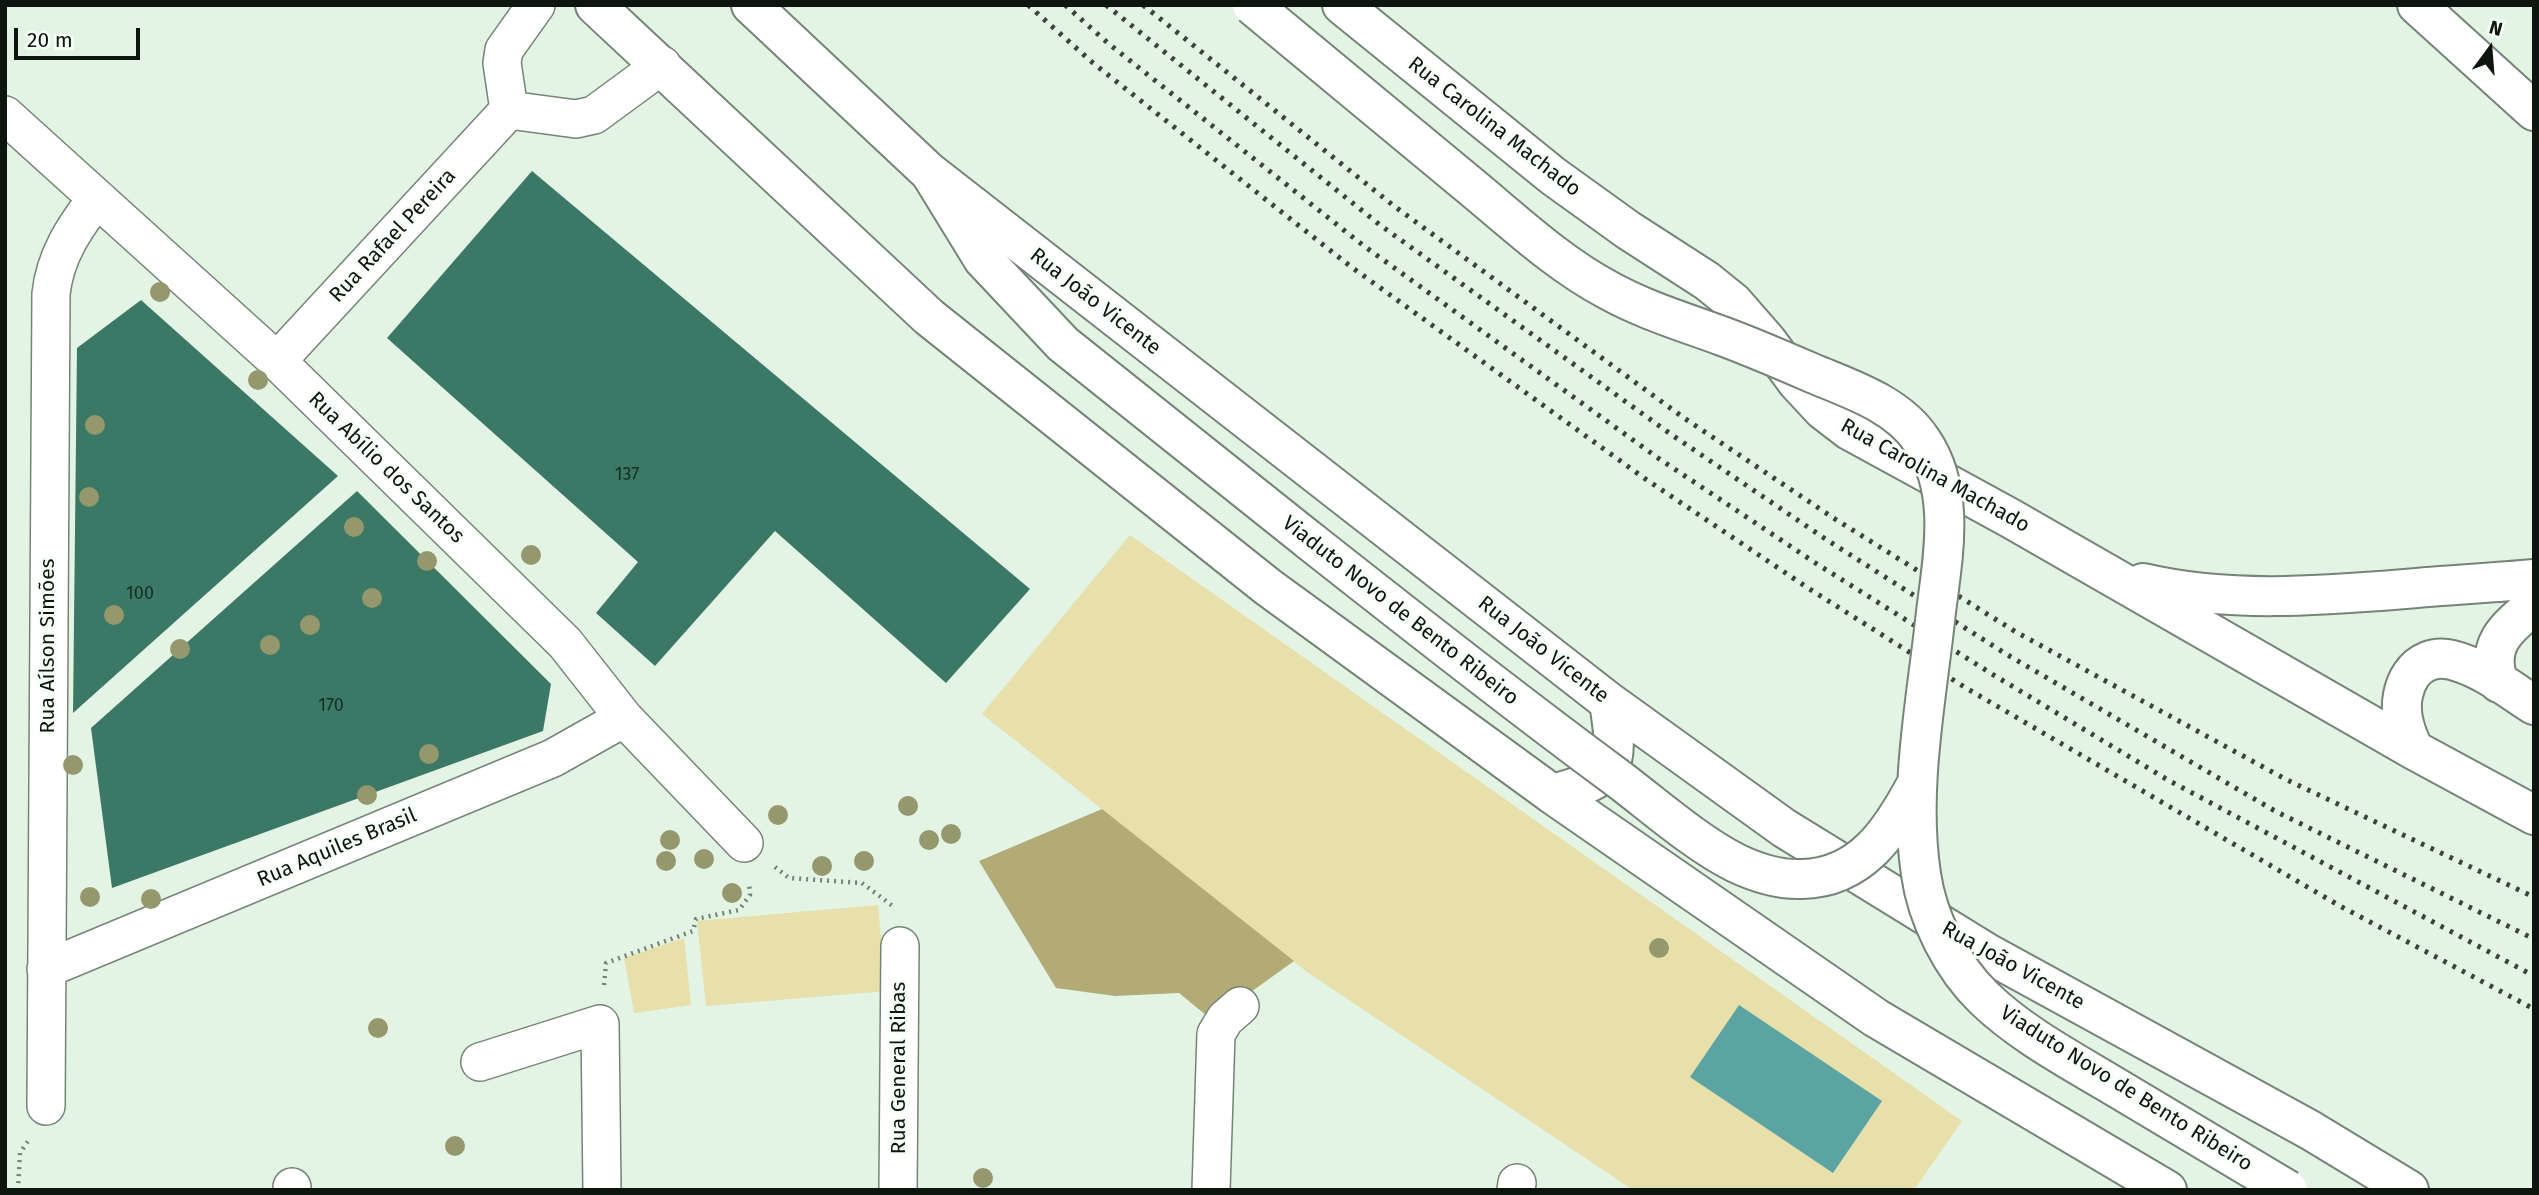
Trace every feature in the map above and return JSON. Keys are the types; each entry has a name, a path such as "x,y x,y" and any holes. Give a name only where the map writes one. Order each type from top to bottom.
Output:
{"main road":[{"path":"595,5 929,317 1268,587 1552,794 1876,1018 2167,1190"},
{"name":"Rua João Vicente","path":"751,5 929,172 1609,702 1784,828 1987,953 2309,1130 2409,1190"},
{"name":"Viaduto Novo de Bento Ribeiro","path":"1252,5 1537,242 1587,278 1630,301 1741,343 1858,393 1897,415 1920,437 1939,478 1944,516 1943,556 1917,783 1920,872 1927,900 1953,958 1984,999 2019,1026 2288,1190"},
{"name":"Rua Carolina Machado","path":"1342,5 1553,176 1628,230 1707,281 1733,302 1767,341 1797,382 1823,410 1849,430 2011,518 2414,750 2534,815"},
{"path":"2417,5 2534,111"},
{"name":"Viaduto Novo de Bento Ribeiro","path":"929,172 983,259 1063,344 1516,703 1721,854 1759,873 1803,879 1825,876 1851,866 1868,855 1891,829 1917,783"},
{"path":"2110,575 2177,589 2242,596 2365,592 2534,579"},
{"path":"2499,683 2493,662 2495,650 2512,624 2534,606"},
{"path":"2414,750 2404,727 2404,686 2416,668 2431,661 2448,659 2470,668 2534,705"},
{"path":"1552,794 1587,785 1611,766 1615,743 1609,702"}],"street":[{"path":"536,5 504,50 502,63 509,110 585,118 594,115 662,65"},
{"name":"Rua Rafael Pereira","path":"277,361 509,110"},
{"name":"Rua Abílio dos Santos","path":"5,115 277,361 565,643 624,718 744,843"},
{"name":"Rua Aílson Simões","path":"46,1106 51,294 57,264 67,239 97,198"},
{"name":"Rua Aquiles Brasil","path":"46,969 552,758 624,718"},
{"name":"Rua General Ribas","path":"898,1190 900,946"},
{"path":"1211,1190 1216,1034 1225,1018 1240,1006"},
{"path":"480,1062 600,1024 602,1190"}],"path":[{"path":"744,843 789,878 862,883 900,912 900,946"},
{"path":"600,1024 606,963 692,931 696,919 739,910 750,895 744,843"}],"shaded area":[{"path":"1130,535 1962,1121 1914,1190 1633,1190 1307,972 982,714"},
{"path":"1102,809 1294,961 1212,1020 1179,993 1115,996 1056,988 979,861"},
{"path":"878,905 886,991 706,1006 697,921"},
{"path":"684,938 691,1005 634,1013 624,958"}],"water":[{"path":"1739,1005 1882,1101 1833,1173 1690,1077"}],"building":[{"path":"532,171 1030,589 946,683 775,531 655,666 596,613 638,562 387,338"},
{"path":"141,300 338,476 73,713 77,348"},
{"path":"357,491 551,684 543,731 112,888 91,728"}],"railway":[{"path":"1028,5 1093,63 1350,266 1644,478 1808,588 1966,688 2340,906 2534,1009"},
{"path":"1065,5 1109,44 1364,246 1658,458 1817,564 2168,780 2534,976"},
{"path":"1106,5 1380,225 1672,435 1827,540 2006,654 2275,811 2534,939"},
{"path":"1143,5 1394,206 1684,418 1835,519 2016,632 2287,780 2534,897"}]}
